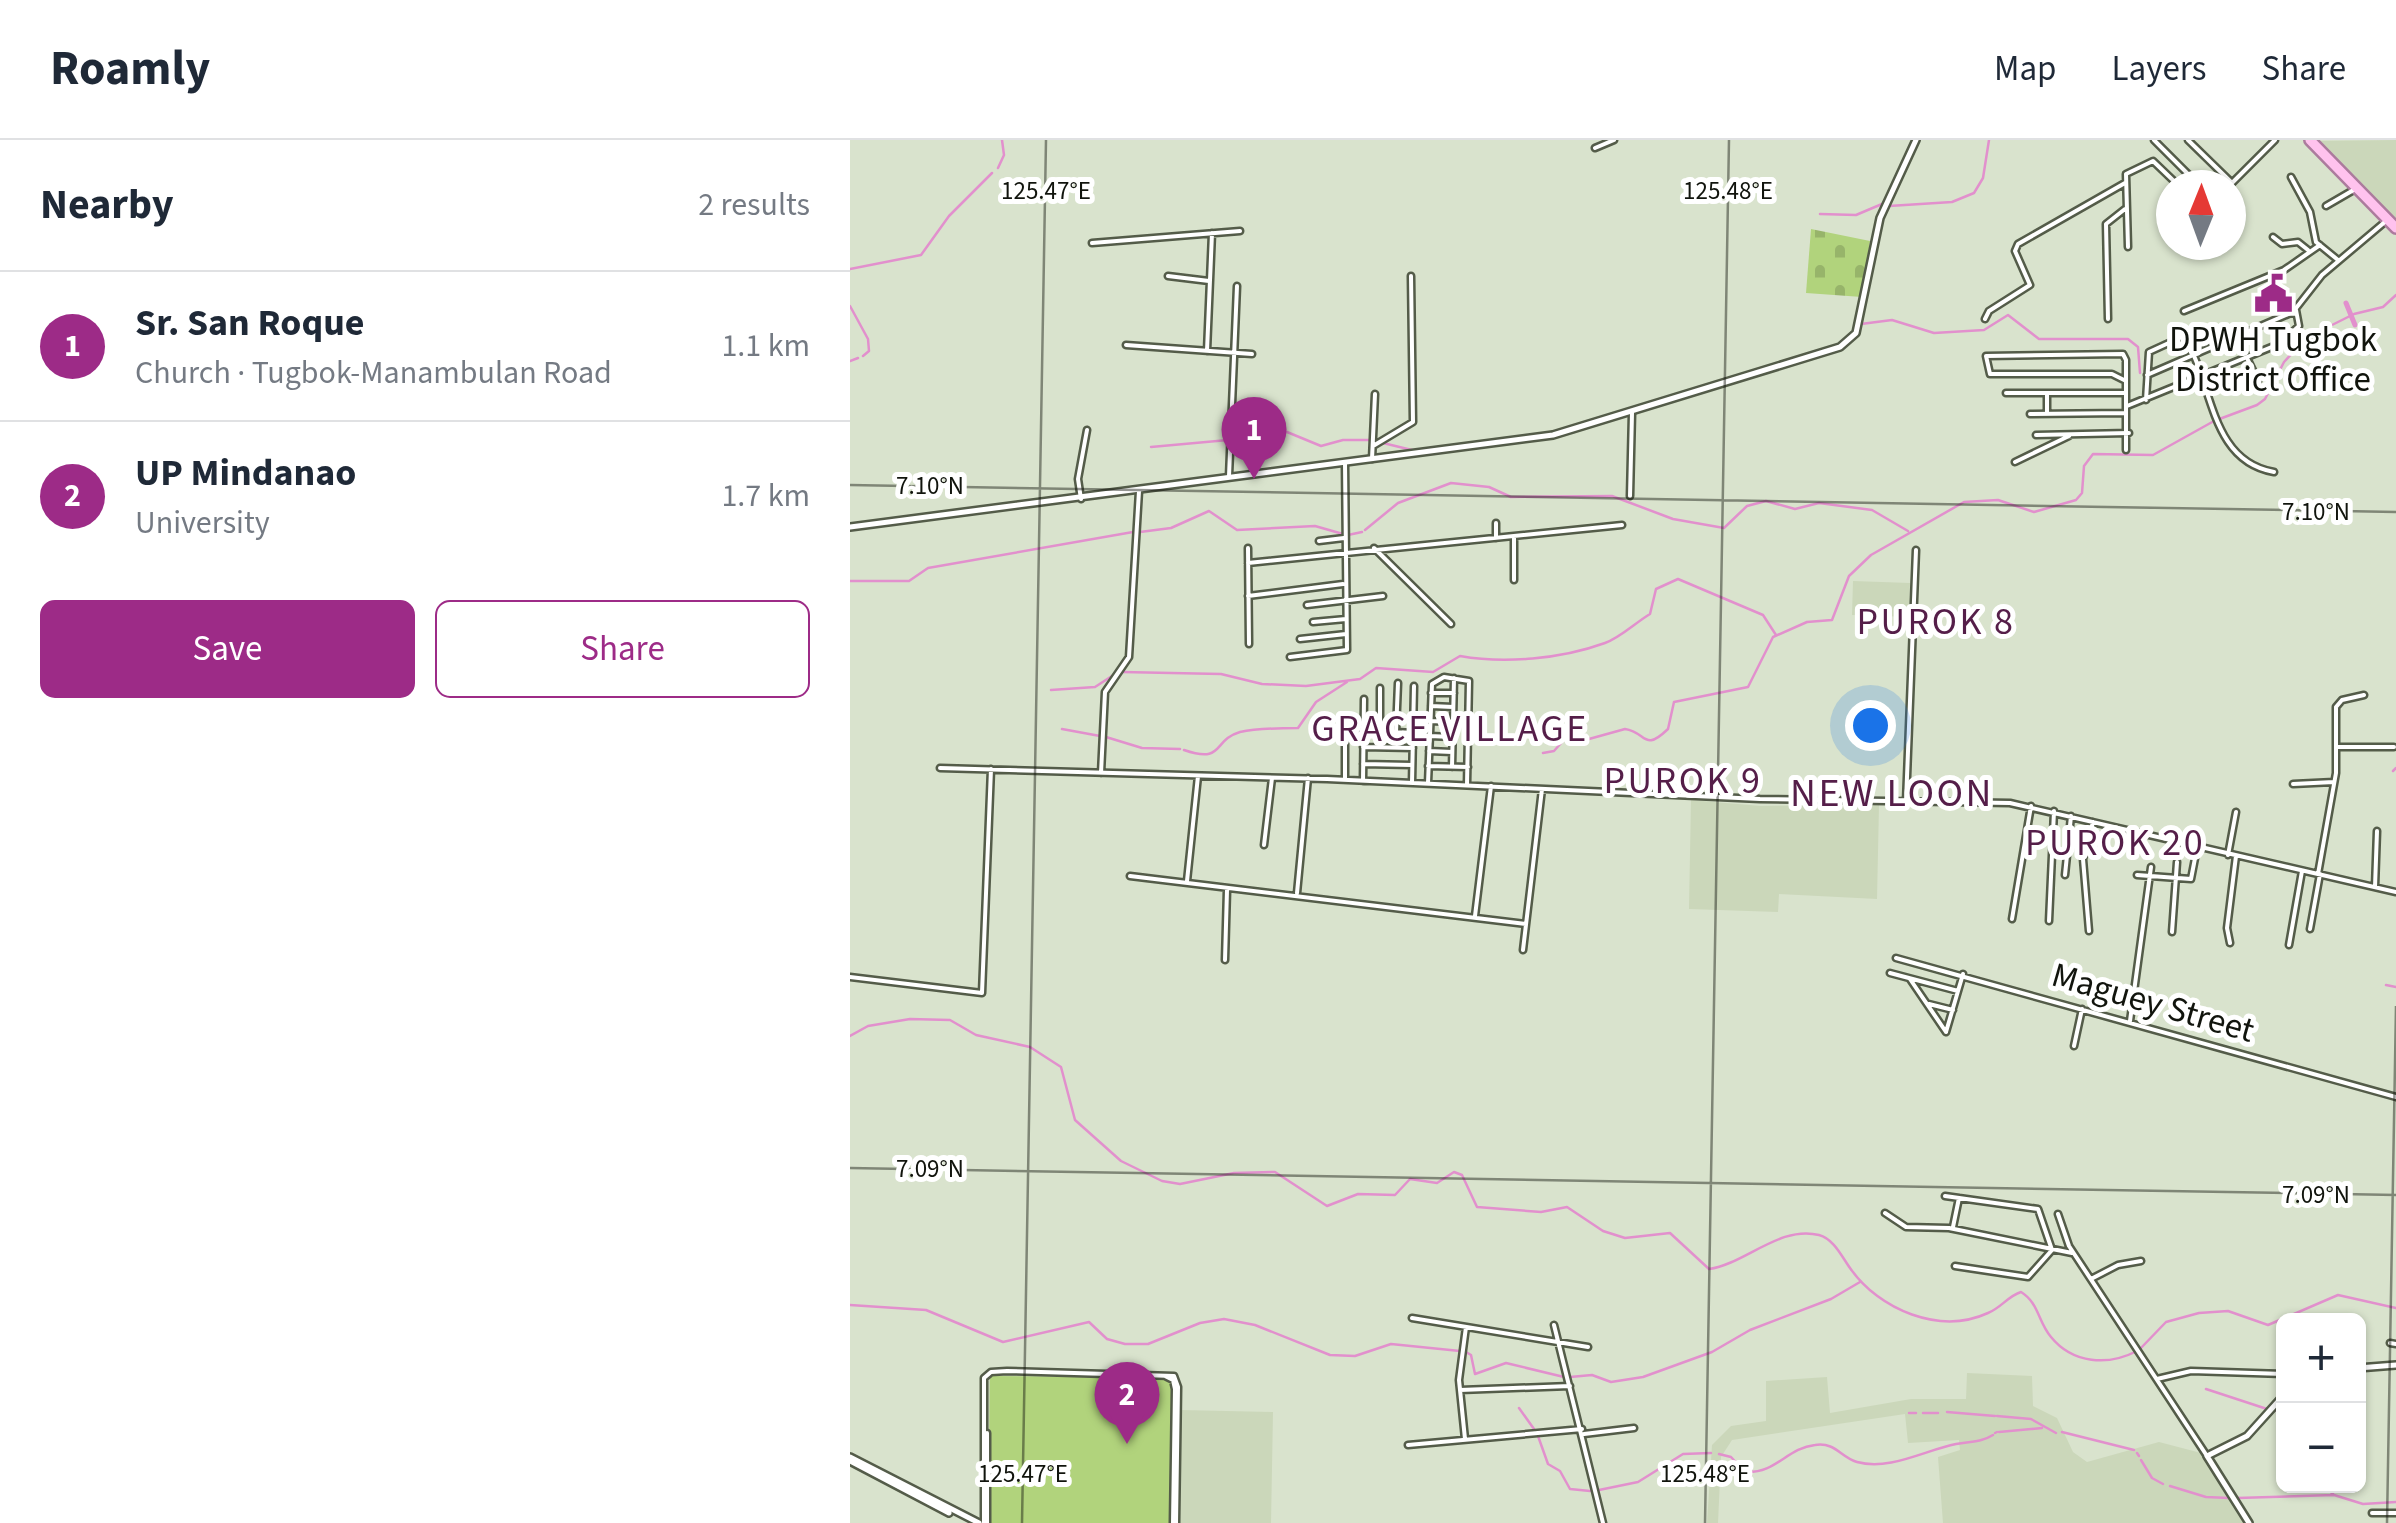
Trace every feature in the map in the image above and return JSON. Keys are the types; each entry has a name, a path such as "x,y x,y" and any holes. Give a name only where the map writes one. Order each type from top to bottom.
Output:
{"highway":[{"path":"2310,140 2396,228"}],"street":[{"path":"1595,148 1614,140"},
{"path":"850,528 1553,435 1851,341 1886,200 1916,140"},
{"path":"2154,140 2183,170"},
{"path":"2188,140 2217,170"},
{"path":"2245,170 2275,140"},
{"path":"2128,246 2124,183 2129,170 2150,161 2160,170"},
{"path":"2292,177 2320,246 2338,260"},
{"path":"1985,319 1988,311 2030,285 2015,251 2018,244 2124,183"},
{"path":"2326,206 2357,188"},
{"path":"2108,319 2106,224 2127,207"},
{"path":"2147,375 2296,310 2338,260 2388,220"},
{"path":"1092,243 1240,231"},
{"path":"1207,351 1212,233"},
{"path":"2273,237 2282,244 2298,242 2308,250"},
{"path":"2184,312 2284,270 2301,261 2308,250 2320,246"},
{"path":"1168,276 1208,281"},
{"path":"1373,446 1413,422 1411,276"},
{"path":"1229,479 1237,286"},
{"path":"2030,414 2128,409 2292,335 2300,323 2296,310"},
{"path":"2146,400 2149,352 2181,336 2187,338 2228,446 2274,472"},
{"path":"1126,345 1252,354"},
{"path":"2126,380 2112,374 1990,374 1986,356 2121,353 2126,357 2129,433 2126,450"},
{"path":"2246,357 2258,380"},
{"path":"2006,393 2127,393"},
{"path":"2047,393 2047,414"},
{"path":"1372,459 1375,394"},
{"path":"1630,496 1632,413"},
{"path":"1080,499 1078,479 1087,430"},
{"path":"2036,435 2129,433"},
{"path":"2014,462 2072,435"},
{"path":"1290,657 1347,650 1345,463"},
{"path":"1102,773 1105,692 1129,658 1140,491"},
{"path":"1496,523 1496,538"},
{"path":"1248,564 1622,525"},
{"path":"1514,537 1514,580"},
{"path":"1319,541 1344,538"},
{"path":"1248,548 1249,644"},
{"path":"1374,548 1451,624"},
{"path":"1906,802 1916,550"},
{"path":"1248,596 1344,584"},
{"path":"1307,605 1383,596"},
{"path":"1313,622 1346,618"},
{"path":"1300,639 1346,634"},
{"path":"1428,784 1431,692 1436,678 1454,678 1468,680 1467,786"},
{"path":"1452,766 1454,678"},
{"path":"1396,732 1398,683"},
{"path":"1412,784 1414,686"},
{"path":"1380,688 1380,731"},
{"path":"1431,692 1454,693"},
{"path":"2310,929 2334,782 2338,703 2364,696"},
{"path":"1362,780 1364,699"},
{"path":"1430,706 1453,707"},
{"path":"1430,721 1453,722"},
{"path":"1364,730 1413,733"},
{"path":"1344,780 1345,732"},
{"path":"1430,736 1452,737"},
{"path":"1363,747 1413,748"},
{"path":"2336,747 2394,747"},
{"path":"1429,752 1452,752"},
{"path":"1362,764 1412,766"},
{"path":"1428,766 1468,767"},
{"path":"940,768 2031,806 2396,892"},
{"path":"850,977 982,992 991,769"},
{"path":"1186,883 1198,776"},
{"path":"1264,845 1272,778"},
{"path":"1297,895 1308,778"},
{"path":"2292,784 2334,782"},
{"path":"1475,918 1491,786"},
{"path":"1522,950 1542,788"},
{"path":"2012,919 2031,806"},
{"path":"2049,921 2054,811"},
{"path":"2228,855 2236,812"},
{"path":"2065,875 2071,816"},
{"path":"2089,931 2083,859 2093,822"},
{"path":"2375,888 2378,832"},
{"path":"2136,875 2193,878 2197,848"},
{"path":"2230,943 2226,928 2236,856"},
{"path":"2172,932 2177,862"},
{"path":"2130,1021 2151,867"},
{"path":"2289,945 2302,870"},
{"path":"1130,876 1526,924"},
{"path":"1225,960 1227,888"},
{"name":"Maguey Street","path":"1896,958 2396,1097"},
{"path":"1890,973 1958,991"},
{"path":"1910,978 1946,1032 1963,974"},
{"path":"1926,1003 1953,1010"},
{"path":"2074,1046 2082,1009"},
{"path":"1945,1196 2038,1209 2052,1250"},
{"path":"1952,1229 1958,1198"},
{"path":"1885,1213 1906,1227 1952,1229 2074,1253"},
{"path":"2058,1214 2074,1253 2210,1457 2249,1523"},
{"path":"1955,1266 2028,1276 2052,1250"},
{"path":"2091,1278 2118,1265 2142,1260"},
{"path":"1412,1318 1588,1347"},
{"path":"1554,1324 1603,1523"},
{"path":"1464,1439 1460,1390 1466,1327"},
{"path":"2366,1367 2396,1365"},
{"path":"2157,1379 2191,1371 2276,1374"},
{"path":"850,1459 983,1523 984,1378 991,1372 1174,1376 1178,1387 1175,1523"},
{"path":"1460,1390 1570,1386"},
{"path":"2210,1457 2254,1430 2277,1403"},
{"path":"1408,1444 1634,1428"},
{"path":"850,1459 970,1523"},
{"path":"2372,1513 2396,1513"}],"shaded area":[{"path":"2396,140 2396,219 2319,141"},
{"path":"1853,581 1910,583 1909,617 1852,615"},
{"path":"1691,800 1761,806 1879,805 1877,899 1779,894 1778,912 1689,909"},
{"path":"991,1370 1170,1372 1179,1382 1180,1410 1273,1412 1271,1523 983,1523 983,1378"},
{"path":"1967,1373 2032,1376 2033,1406 2057,1418 2073,1452 2087,1462 2159,1442 2201,1453 2246,1523 1943,1523 1938,1457 1960,1450 1959,1440 1908,1443 1905,1414 1732,1440 1721,1457 1718,1523 1707,1523 1712,1445 1731,1426 1766,1421 1766,1381 1827,1377 1830,1413 1911,1399 1966,1399"}],"green space":[{"path":"1811,229 1870,241 1862,297 1806,293"},
{"path":"990,1376 1166,1377 1173,1382 1172,1523 988,1523"}],"waterway":[{"path":"998,168 1004,155 1002,140"},
{"path":"1889,206 1952,202 1974,193 1983,178 1989,140"},
{"path":"850,269 921,255 949,216 992,173"},
{"path":"1820,214 1856,215 1882,204"},
{"path":"1543,753 1554,751 1569,734 1589,739 1625,729 1654,740 1668,729 1674,702 1748,687 1773,637 1807,622 1832,620 1849,576 1871,555 1964,502 1998,500 2034,512 2076,500 2082,493 2084,466 2093,454 2153,455 2214,421 2257,405 2265,399 2284,362 2306,338 2354,314 2383,307 2396,295"},
{"path":"2346,303 2355,325"},
{"path":"850,306 868,339 869,351 863,356"},
{"path":"1861,324 1892,320 1934,333 1984,330 2008,315 2039,339 2128,339 2138,347 2140,373"},
{"path":"850,361 858,358"},
{"path":"1233,440 1287,432 1321,446 1343,440 1371,440"},
{"path":"1151,447 1228,440"},
{"path":"1383,443 1416,451"},
{"path":"1365,530 1398,503 1451,483 1489,487 1511,497 1612,496 1673,519 1724,528 1747,506 1766,501 1795,509 1819,503 1872,510 1908,531"},
{"path":"1140,532 1171,528 1209,511 1237,530 1315,526 1343,534"},
{"path":"850,581 909,581 928,568 1133,532"},
{"path":"1348,535 1362,532"},
{"path":"1122,672 1221,674 1262,684 1306,686 1360,679 1376,668 1433,672 1460,656 1495,660 1551,656 1616,638 1650,614 1656,589 1678,579 1763,615 1776,635"},
{"path":"1051,690 1095,687 1115,674"},
{"path":"1184,750 1212,753 1240,732 1298,728 1316,702 1347,682"},
{"path":"1062,729 1100,736"},
{"path":"1106,737 1142,748 1180,749"},
{"path":"2393,771 2396,768"},
{"path":"2386,985 2396,987"},
{"path":"850,1036 868,1026 910,1019 950,1020 976,1035 1030,1047 1061,1067 1075,1120 1121,1161 1162,1181 1180,1184 1234,1173 1275,1172 1327,1206 1358,1194 1395,1195 1410,1179 1437,1183 1454,1172 1462,1175 1477,1207 1541,1212 1567,1207 1603,1231 1625,1238 1670,1233 1709,1269 1790,1235 1819,1235 1833,1244 1862,1283 1877,1296 1912,1314 1931,1320 1969,1319 1993,1311 2021,1292 2051,1337 2070,1353 2103,1360 2137,1351"},
{"path":"1570,1377 1592,1375 1611,1382 1643,1377 1712,1352 1750,1330 1831,1299 1860,1282"},
{"path":"2140,1349 2166,1322 2199,1313 2228,1311 2268,1325 2338,1295 2396,1308"},
{"path":"850,1305 926,1310 1003,1342 1089,1322 1107,1339 1148,1344 1200,1323 1224,1319 1255,1325 1330,1355 1355,1356 1391,1344 1460,1351"},
{"path":"1466,1352 1471,1355 1475,1374 1506,1363 1564,1377"},
{"path":"2206,1389 2267,1409"},
{"path":"1519,1408 1534,1429"},
{"path":"1947,1412 1995,1416"},
{"path":"1909,1413 1916,1413"},
{"path":"1923,1413 1938,1413"},
{"path":"1997,1416 2031,1419 2056,1433"},
{"path":"1999,1432 2042,1428"},
{"path":"2062,1432 2134,1450"},
{"path":"1719,1454 1731,1457 1745,1472 1765,1469 1815,1445 1833,1448 1857,1462 1882,1464 1993,1435"},
{"path":"1538,1436 1548,1464 1560,1471 1570,1489 1590,1491"},
{"path":"1599,1490 1638,1482 1683,1454 1711,1453"},
{"path":"2141,1460 2152,1478 2163,1484"},
{"path":"2170,1486 2206,1497 2229,1498"},
{"path":"2237,1498 2334,1495 2363,1504 2396,1502"}],"place":[{"name":"DPWH Tugbok District Office","path":"2273,293"},
{"name":"Sr. San Roque","path":"1254,479"},
{"name":"UP Mindanao","path":"1127,1444"}],"district":[{"name":"PUROK 8","path":"1936,622"},
{"name":"GRACE VILLAGE","path":"1450,729"},
{"name":"PUROK 9","path":"1683,781"},
{"name":"NEW LOON","path":"1892,793"},
{"name":"PUROK 20","path":"2115,843"}]}
